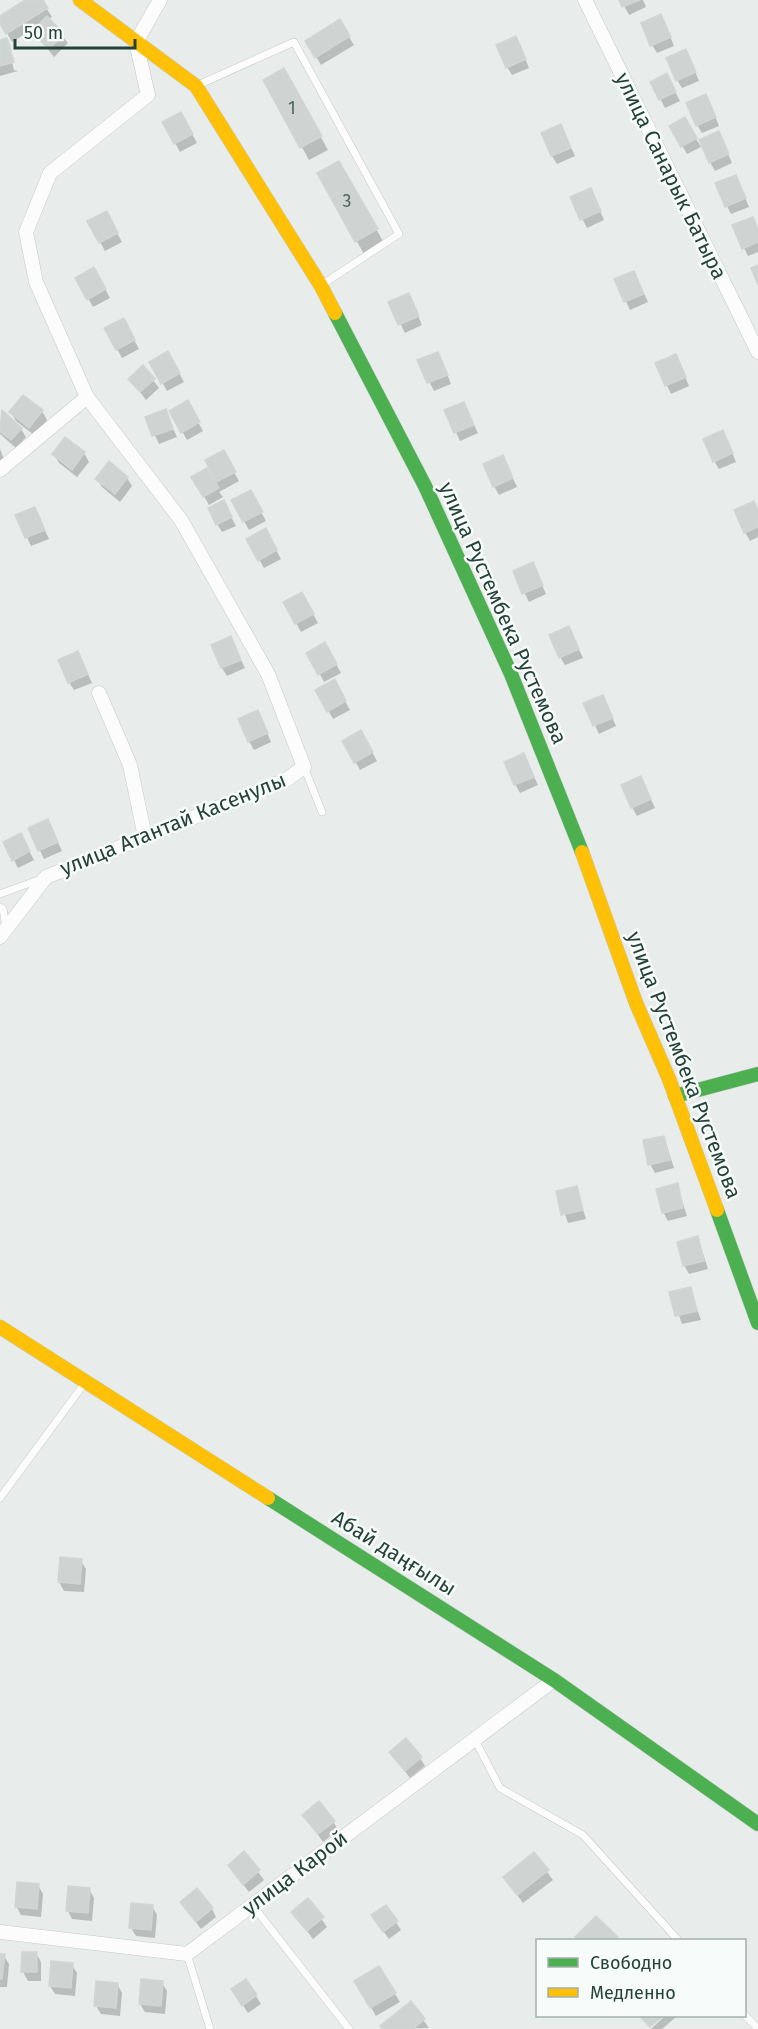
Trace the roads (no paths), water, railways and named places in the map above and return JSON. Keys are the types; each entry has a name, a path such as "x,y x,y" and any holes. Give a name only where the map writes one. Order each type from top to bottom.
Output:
{"street":[{"name":"улица Рустембека Рустемова","path":"80,0 196,86 321,286 425,486 511,674 585,858 636,1003 675,1096 758,1323"},
{"path":"136,42 160,0"},
{"name":"улица Санарык Батыра","path":"585,0 758,352"},
{"name":"улица Атантай Касенулы","path":"3,933 46,877 286,780 304,767 268,674 181,520 87,397 36,282 26,232 50,173 148,95 136,42"},
{"path":"0,470 87,397"},
{"path":"99,693 130,765 144,837"},
{"path":"675,1096 758,1074"},
{"name":"Абай даңғылы","path":"0,1327 554,1680 758,1824"},
{"name":"улица Карой","path":"187,1953 554,1680"},
{"path":"0,1932 187,1953"}],"lane":[{"path":"196,86 294,42 399,234 321,286"},
{"path":"304,767 322,812"},
{"path":"0,894 46,877"},
{"path":"0,907 3,909 3,933"},
{"path":"0,1498 85,1382"},
{"path":"474,1738 500,1788 583,1835 676,1939"},
{"path":"253,1905 350,2029"},
{"path":"187,1953 210,2029"}]}
